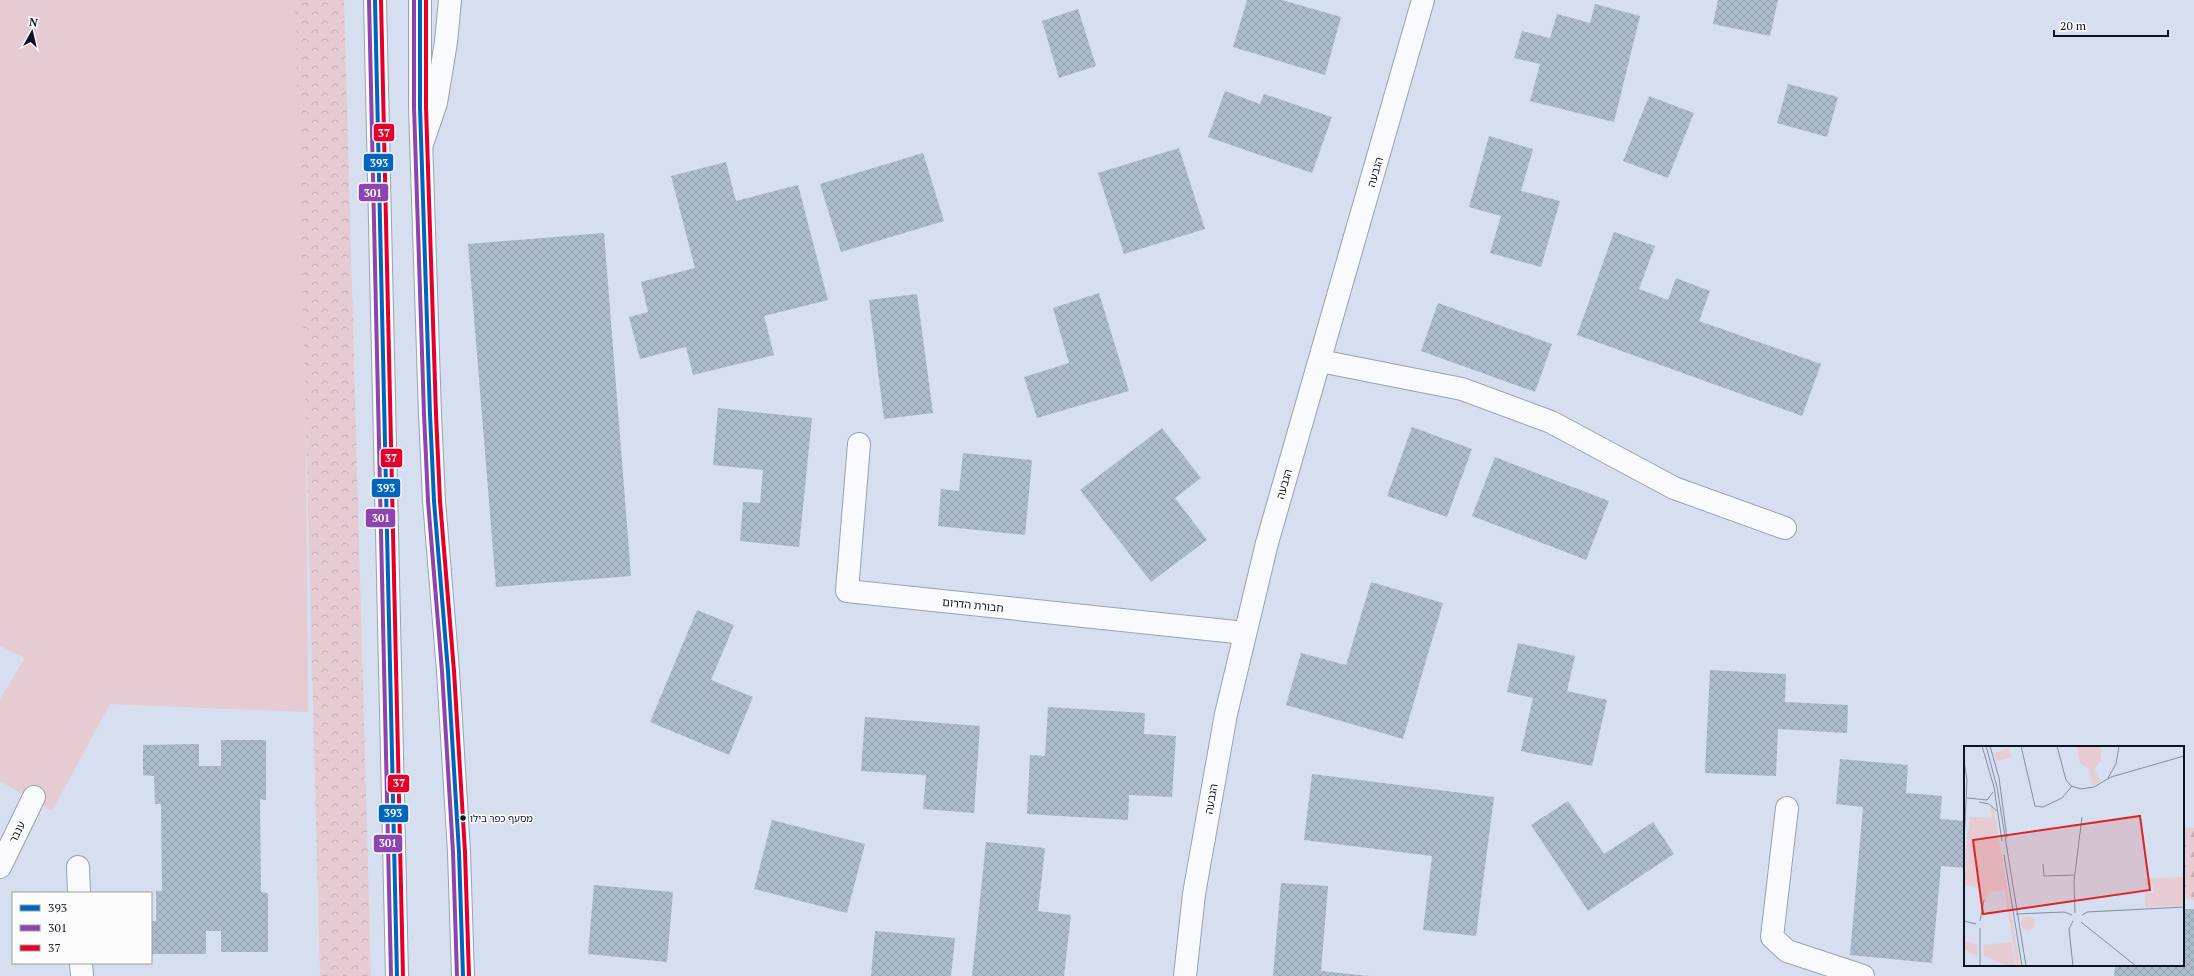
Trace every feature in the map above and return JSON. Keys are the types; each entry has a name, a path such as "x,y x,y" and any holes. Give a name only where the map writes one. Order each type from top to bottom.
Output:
{"main road":[{"path":"375,0 397,976"},
{"path":"420,0 422,144 434,493 449,679 459,852 463,976"},
{"path":"422,144 436,103 446,42 450,0"},
{"name":"הגבעה","path":"1185,976 1194,894 1226,714 1245,633 1267,543 1423,0"},
{"path":"1320,361 1462,389 1551,422 1674,488 1785,528"},
{"name":"חבורת הדרום","path":"859,444 847,591 1245,633"},
{"name":"ענבר","path":"0,867 34,797"},
{"path":"1786,808 1772,937 1787,951 1863,976"},
{"path":"78,867 79,892"},
{"path":"82,964 82,976"}],"green space":[{"path":"0,0 299,0 303,85 308,712 110,704 52,811 0,781 0,699 25,658 0,646"},
{"path":"295,0 344,0 371,976 320,976"},
{"path":"2184,827 2194,828 2194,900 2184,898"}],"building":[{"path":"1247,0 1282,0 1341,17 1325,75 1233,47"},
{"path":"1718,0 1778,0 1770,36 1713,24"},
{"path":"1595,4 1640,16 1614,122 1530,101 1540,64 1514,58 1522,31 1550,38 1557,14 1590,23"},
{"path":"1078,9 1096,66 1059,78 1042,21"},
{"path":"1788,84 1838,97 1827,137 1777,123"},
{"path":"1225,91 1260,104 1264,94 1332,117 1312,173 1208,137"},
{"path":"1649,96 1694,113 1668,178 1623,161"},
{"path":"1489,136 1533,149 1521,191 1560,201 1541,267 1490,253 1501,216 1469,207"},
{"path":"1179,148 1205,229 1124,254 1098,173"},
{"path":"923,153 944,221 841,252 820,184"},
{"path":"726,162 736,201 798,185 828,300 764,316 774,355 693,375 686,347 640,359 629,317 648,312 641,282 695,268 671,176"},
{"path":"1614,232 1655,246 1639,289 1668,300 1676,278 1710,291 1699,321 1821,364 1802,416 1577,335"},
{"path":"604,233 631,576 496,587 468,244"},
{"path":"1099,293 1129,391 1037,418 1024,377 1069,363 1053,308"},
{"path":"917,294 933,413 884,419 869,300"},
{"path":"1438,303 1552,344 1535,392 1421,351"},
{"path":"718,408 812,418 799,547 740,541 743,502 760,503 763,470 713,465"},
{"path":"1412,427 1472,449 1447,517 1387,496"},
{"path":"1162,428 1201,478 1175,498 1207,540 1151,582 1080,490"},
{"path":"963,453 1032,460 1025,535 938,526 941,489 959,491"},
{"path":"1495,457 1609,501 1586,560 1472,516"},
{"path":"1371,582 1443,603 1403,739 1286,705 1301,653 1346,665"},
{"path":"697,610 734,625 711,680 753,697 729,755 650,722"},
{"path":"1518,643 1575,656 1567,691 1607,700 1592,766 1521,751 1533,698 1507,692"},
{"path":"1710,670 1786,674 1785,702 1848,705 1847,733 1778,729 1776,776 1705,773"},
{"path":"1048,707 1145,713 1144,734 1176,736 1172,797 1129,795 1128,820 1027,814 1030,755 1045,756"},
{"path":"865,717 980,726 974,813 923,809 926,775 861,771"},
{"path":"221,740 266,740 266,800 260,799 261,892 268,893 268,952 221,952 221,931 206,931 206,954 152,954 152,921 156,921 156,891 162,891 161,804 155,804 154,776 143,775 143,745 199,744 199,766 221,766"},
{"path":"1840,759 1908,765 1906,793 1942,796 1940,819 1964,821 1964,868 1941,866 1932,963 1850,955 1863,807 1836,804"},
{"path":"1312,774 1494,797 1476,936 1423,930 1432,856 1304,840"},
{"path":"1568,801 1604,854 1653,822 1674,854 1588,911 1531,825"},
{"path":"772,820 865,844 847,913 754,889"},
{"path":"986,842 1045,848 1038,911 1071,915 1064,976 972,976"},
{"path":"1281,883 1328,886 1321,971 1370,976 1273,976"},
{"path":"594,885 673,892 667,962 588,954"},
{"path":"2184,909 2194,909 2194,976 2114,976 2115,966 2184,966"},
{"path":"875,931 955,938 951,976 871,976"}],"transit line":[{"name":"301","path":"369,0 391,976"},
{"name":"393","path":"375,0 397,976"},
{"name":"37","path":"381,0 403,976"},
{"name":"301","path":"414,0 414,107 424,414 428,501 442,671 453,852 457,976"},
{"name":"393","path":"420,0 420,107 430,414 434,501 448,671 459,852 463,976"},
{"name":"37","path":"426,0 426,107 436,414 440,501 454,671 465,852 469,976"}],"place":[{"name":"מסעף כפר בילו","path":"463,818"}]}
